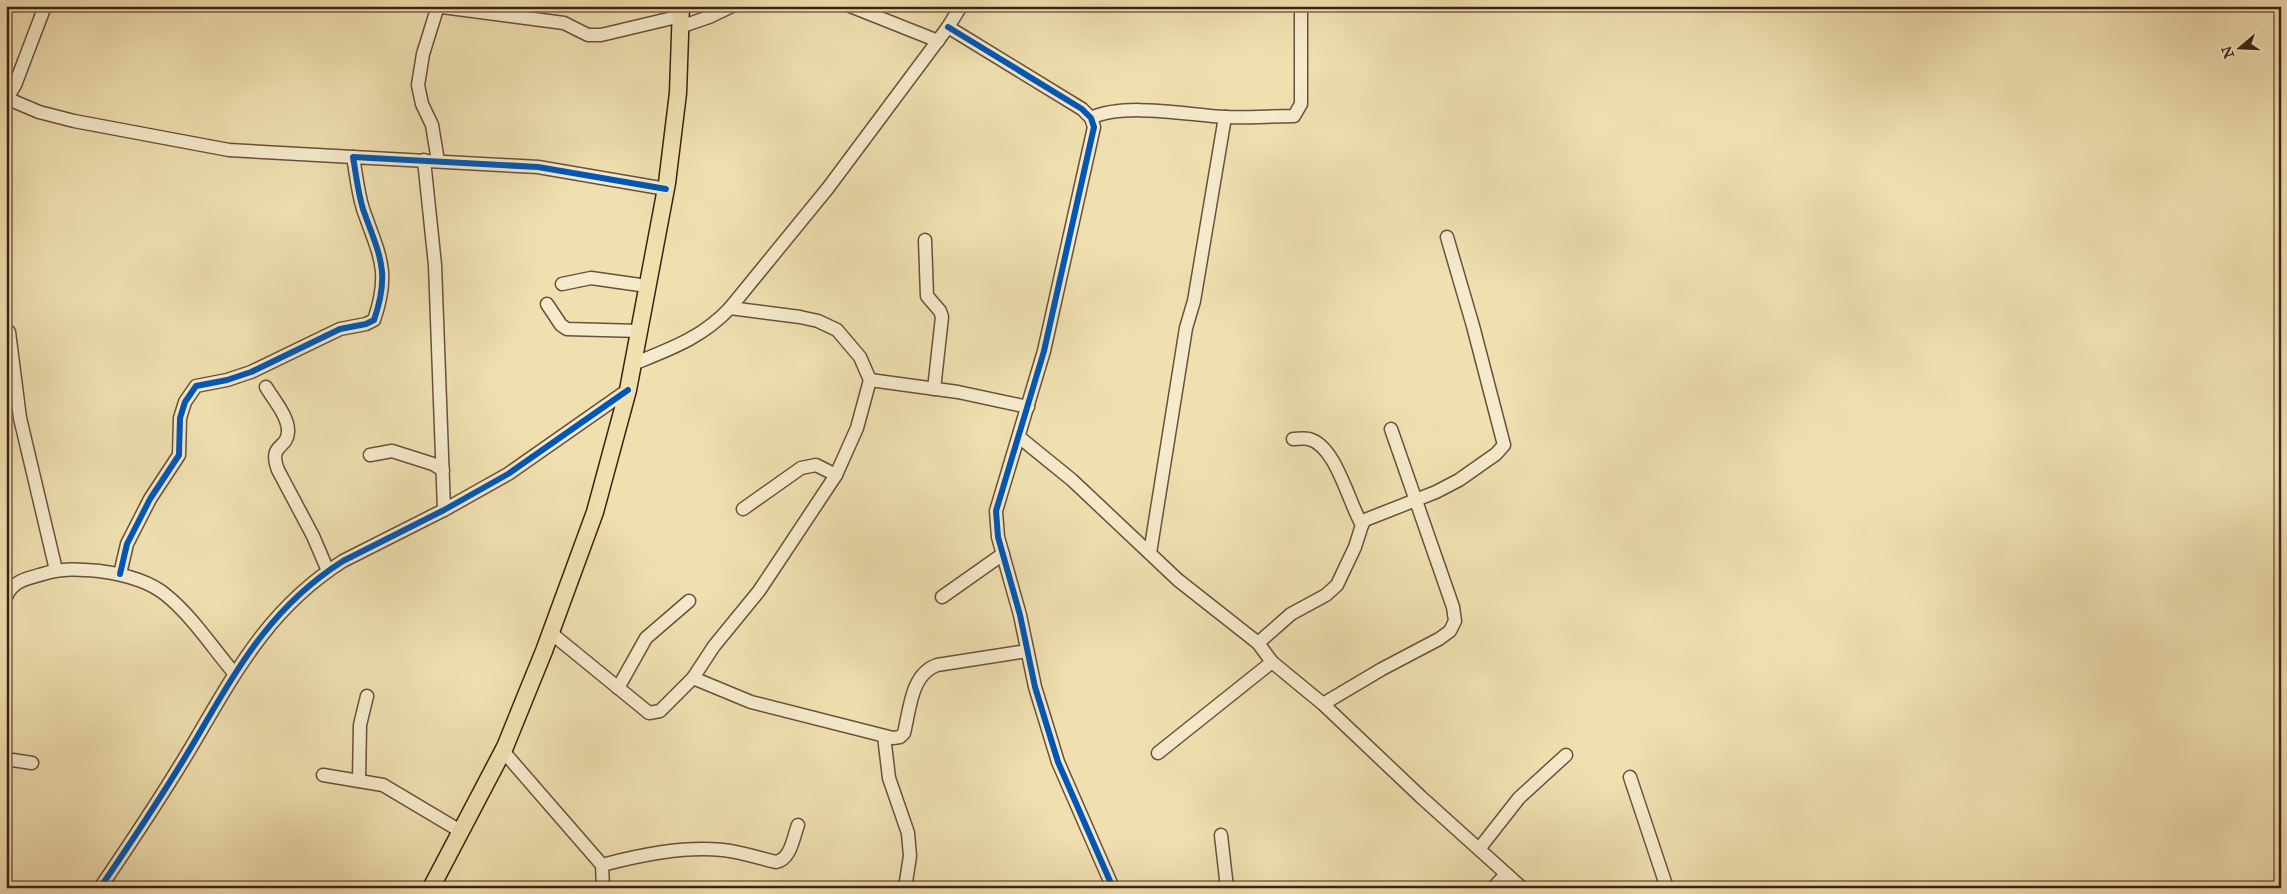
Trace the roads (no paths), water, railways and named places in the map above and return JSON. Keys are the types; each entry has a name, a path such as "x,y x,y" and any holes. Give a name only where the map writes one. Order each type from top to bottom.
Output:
{"main road":[{"path":"430,888 462,832 503,751 551,633 595,512 628,390 666,189 678,93 681,16"}],"street":[{"path":"45,6 15,85 7,99 39,112 74,121 229,150 538,166 666,189"},
{"path":"438,161 432,124 422,104 418,85 422,54 437,9 442,8 564,23 588,35 601,34 681,16 709,18 732,6"},
{"path":"850,6 938,41"},
{"path":"633,364 688,341 714,325 730,308 828,188 938,41 961,6"},
{"path":"1092,118 1102,113 1131,111 1225,117 1294,116 1301,104 1301,6"},
{"path":"948,27 1082,109 1092,118 1094,127 1044,351 1019,437 1002,485 996,511 998,537 1035,687 1058,762 1113,888"},
{"path":"1150,553 1186,328 1194,301 1225,117"},
{"path":"120,574 127,544 146,506 179,455 180,418 185,402 196,386 226,380 251,372 340,328 366,324 374,320 383,286 383,268 374,236 363,208 353,157"},
{"path":"424,160 435,265 444,510"},
{"path":"1258,642 1291,614 1326,595 1336,585 1354,547 1362,524 1369,518 1436,492 1459,480 1496,454 1504,445 1473,326 1447,237"},
{"path":"925,240 927,296 940,311 942,317 934,389"},
{"path":"562,284 591,278 647,286"},
{"path":"547,304 566,330 640,331"},
{"path":"551,633 649,713 654,714 660,711 693,678 714,646 759,591 836,475 857,428 870,380 868,371 860,357 837,330 818,321 730,308"},
{"path":"10,332 20,418 56,570"},
{"path":"870,380 934,389 1028,407"},
{"path":"266,386 288,428 287,437 274,454 274,459 313,536 328,571"},
{"path":"100,888 148,815 234,673 261,634 287,605 343,561 444,510 508,474 628,390"},
{"path":"1323,704 1382,669 1439,639 1450,631 1455,621 1453,606 1391,429"},
{"path":"1019,437 1072,480 1178,580 1258,642 1272,662 1323,704 1522,888"},
{"path":"1293,439 1309,439 1326,450 1332,459 1354,512 1362,524"},
{"path":"370,455 392,451 433,464 442,470"},
{"path":"743,509 801,468 816,466 836,475"},
{"path":"942,597 1003,554"},
{"path":"6,597 8,592 20,580 56,570 85,570 120,574 138,580 166,594 234,673"},
{"path":"618,688 646,638 689,601"},
{"path":"693,678 751,702 884,736 900,737 904,733 918,678 927,668 1027,651"},
{"path":"1158,753 1272,662"},
{"path":"359,782 360,725 367,696"},
{"path":"884,736 889,778 908,833 910,856 904,888"},
{"path":"503,751 602,866 603,888"},
{"path":"1479,849 1519,798 1566,755"},
{"path":"6,759 32,763"},
{"path":"323,775 383,785 462,832"},
{"path":"1630,776 1667,888"},
{"path":"602,866 630,858 690,849 724,850 776,862 782,861 786,857 798,825"},
{"path":"1221,835 1227,888"},
{"path":"1493,888 1506,874"}]}
